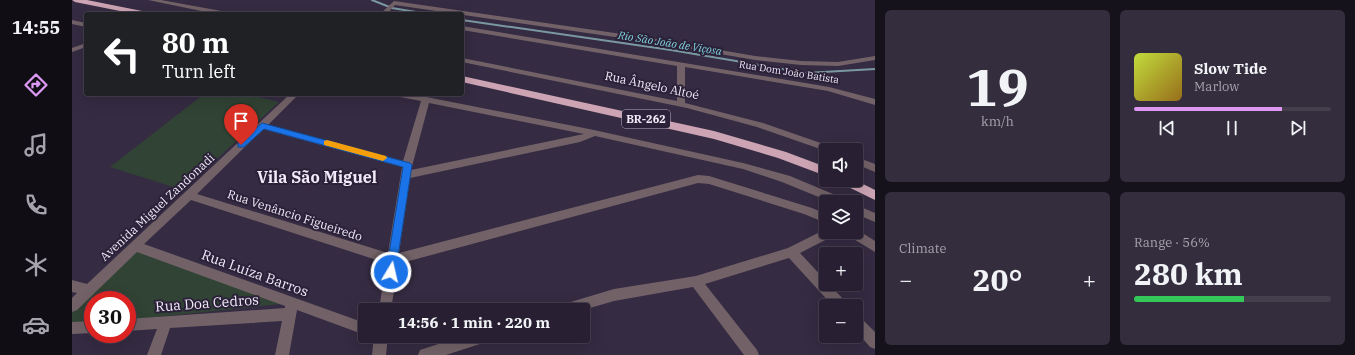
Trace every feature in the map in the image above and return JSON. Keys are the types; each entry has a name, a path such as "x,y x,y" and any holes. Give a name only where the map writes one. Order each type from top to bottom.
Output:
{"highway":[{"path":"74,0 137,12"},
{"name":"BR-262","path":"464,79 729,138 791,158 819,169"},
{"path":"858,187 875,195"}],"street":[{"path":"151,0 216,12"},
{"path":"414,5 421,0"},
{"path":"386,12 392,4 414,5 461,12"},
{"path":"464,12 656,41 755,58 801,63 838,64 875,58"},
{"path":"72,22 84,25"},
{"name":"Rua Dom João Batista","path":"464,28 829,89 875,102"},
{"path":"72,50 84,46"},
{"name":"Rua Ângelo Altoé","path":"464,60 681,104 773,128 819,145"},
{"path":"681,65 681,104"},
{"name":"Avenida Miguel Zandonadi","path":"72,306 293,96"},
{"path":"407,96 594,133 743,166 786,179 824,195"},
{"path":"386,303 407,170 426,100"},
{"path":"262,126 407,170 580,139 594,133"},
{"path":"863,163 875,168"},
{"path":"393,260 698,179 709,180 808,211 819,216"},
{"name":"Rua Venâncio Figueiredo","path":"189,195 393,260"},
{"path":"863,212 875,218"},
{"path":"587,303 614,295 696,281 791,252 819,238"},
{"path":"862,239 875,247"},
{"name":"Rua Luíza Barros","path":"135,246 291,308 358,327"},
{"path":"791,252 835,299"},
{"path":"696,281 752,355"},
{"path":"72,286 88,290"},
{"path":"282,355 291,308"},
{"name":"Rua Doa Cedros","path":"136,324 291,308"},
{"path":"154,355 166,322"},
{"path":"72,328 84,327"},
{"path":"863,329 875,342"},
{"path":"378,355 380,343"},
{"path":"426,355 463,343"}],"green space":[{"path":"201,96 254,96 279,102 183,190 110,167"},
{"path":"134,247 291,303 136,319 136,291 89,291"},
{"path":"84,295 84,325 72,326 72,307"}],"waterway":[{"name":"Rio São João de Viçosa","path":"372,0 392,8 416,12"},
{"name":"Rio São João de Viçosa","path":"464,20 671,50 806,73 875,69"}],"slow traffic":[{"path":"327,143 383,158"}],"district":[{"name":"Vila São Miguel","path":"317,177"}],"route":[{"path":"241,145 262,126 407,165 391,272"}]}
